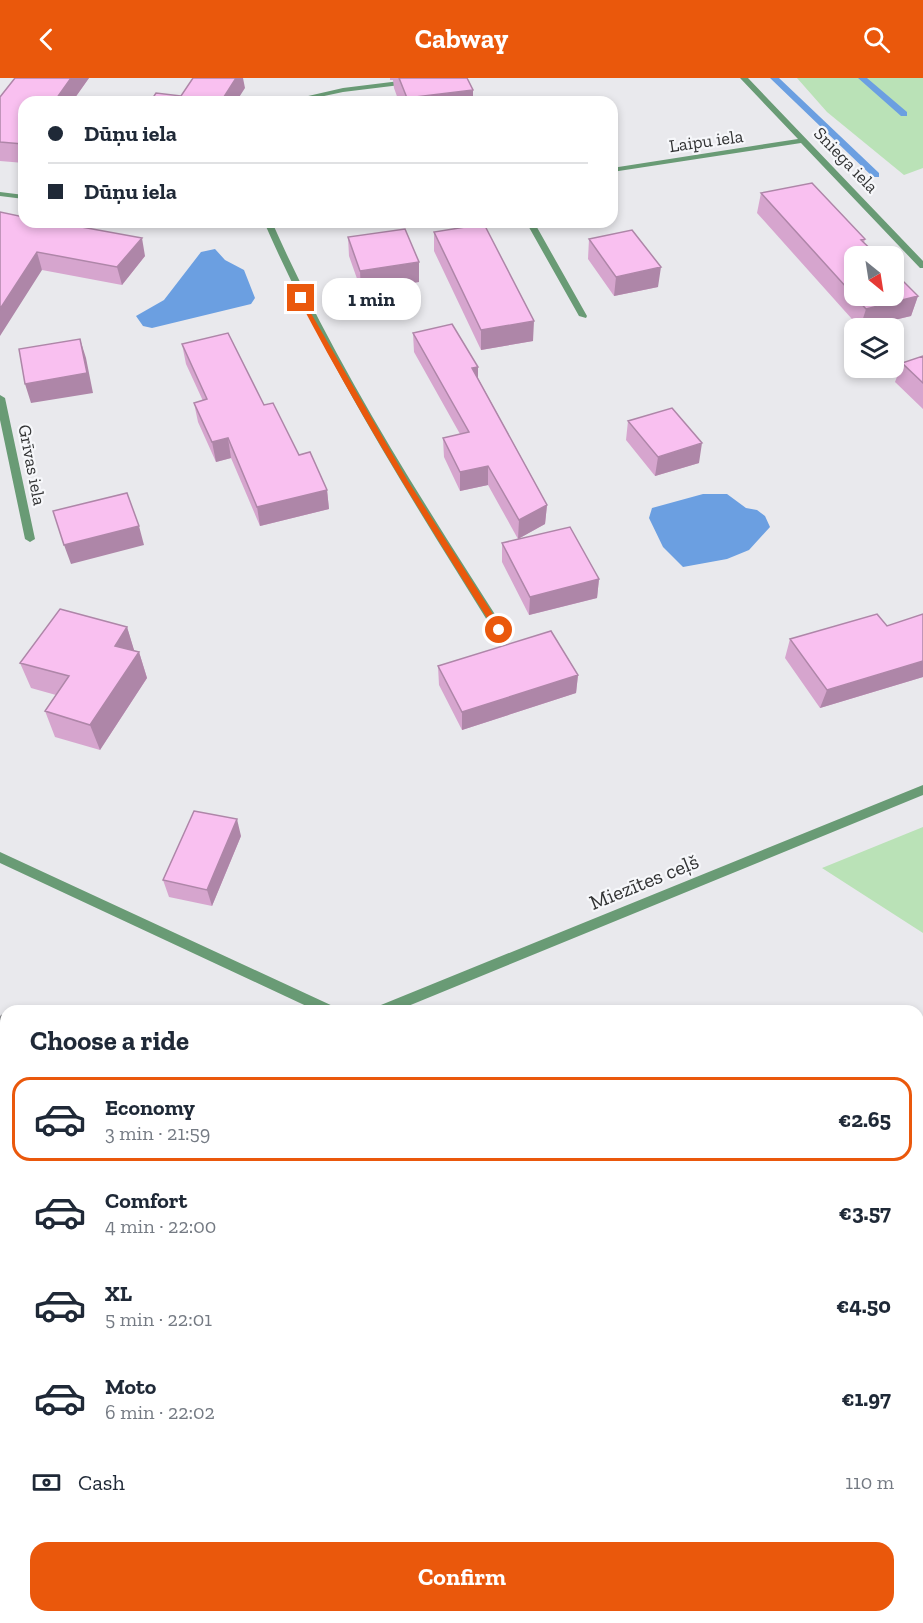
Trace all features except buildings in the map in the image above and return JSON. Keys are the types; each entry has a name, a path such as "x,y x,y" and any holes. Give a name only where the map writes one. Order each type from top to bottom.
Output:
{"street":[{"path":"314,96 343,90 441,78"},
{"name":"Sniega iela","path":"744,78 923,266"},
{"name":"Laipu iela","path":"618,169 804,140"},
{"path":"0,194 18,196"},
{"path":"271,228 301,298 339,371 379,434 404,481 499,630"},
{"path":"533,228 583,316"},
{"name":"Grīvas iela","path":"0,398 30,539"},
{"name":"Miezītes ceļš","path":"396,1005 923,790"},
{"path":"0,857 317,1005"}],"green space":[{"path":"797,78 923,78 923,168 904,175 827,112"},
{"path":"923,827 923,933 822,868"}],"water":[{"path":"215,249 225,260 244,270 255,298 251,304 152,328 143,326 136,316 164,300 201,252"},
{"path":"703,494 727,494 746,508 757,510 765,516 770,527 749,550 727,559 683,567 663,547 649,518 652,508"}],"waterway":[{"path":"774,78 876,175"},
{"path":"862,78 904,114"}],"route":[{"path":"301,298 339,371 379,434 404,481 499,630"}]}
